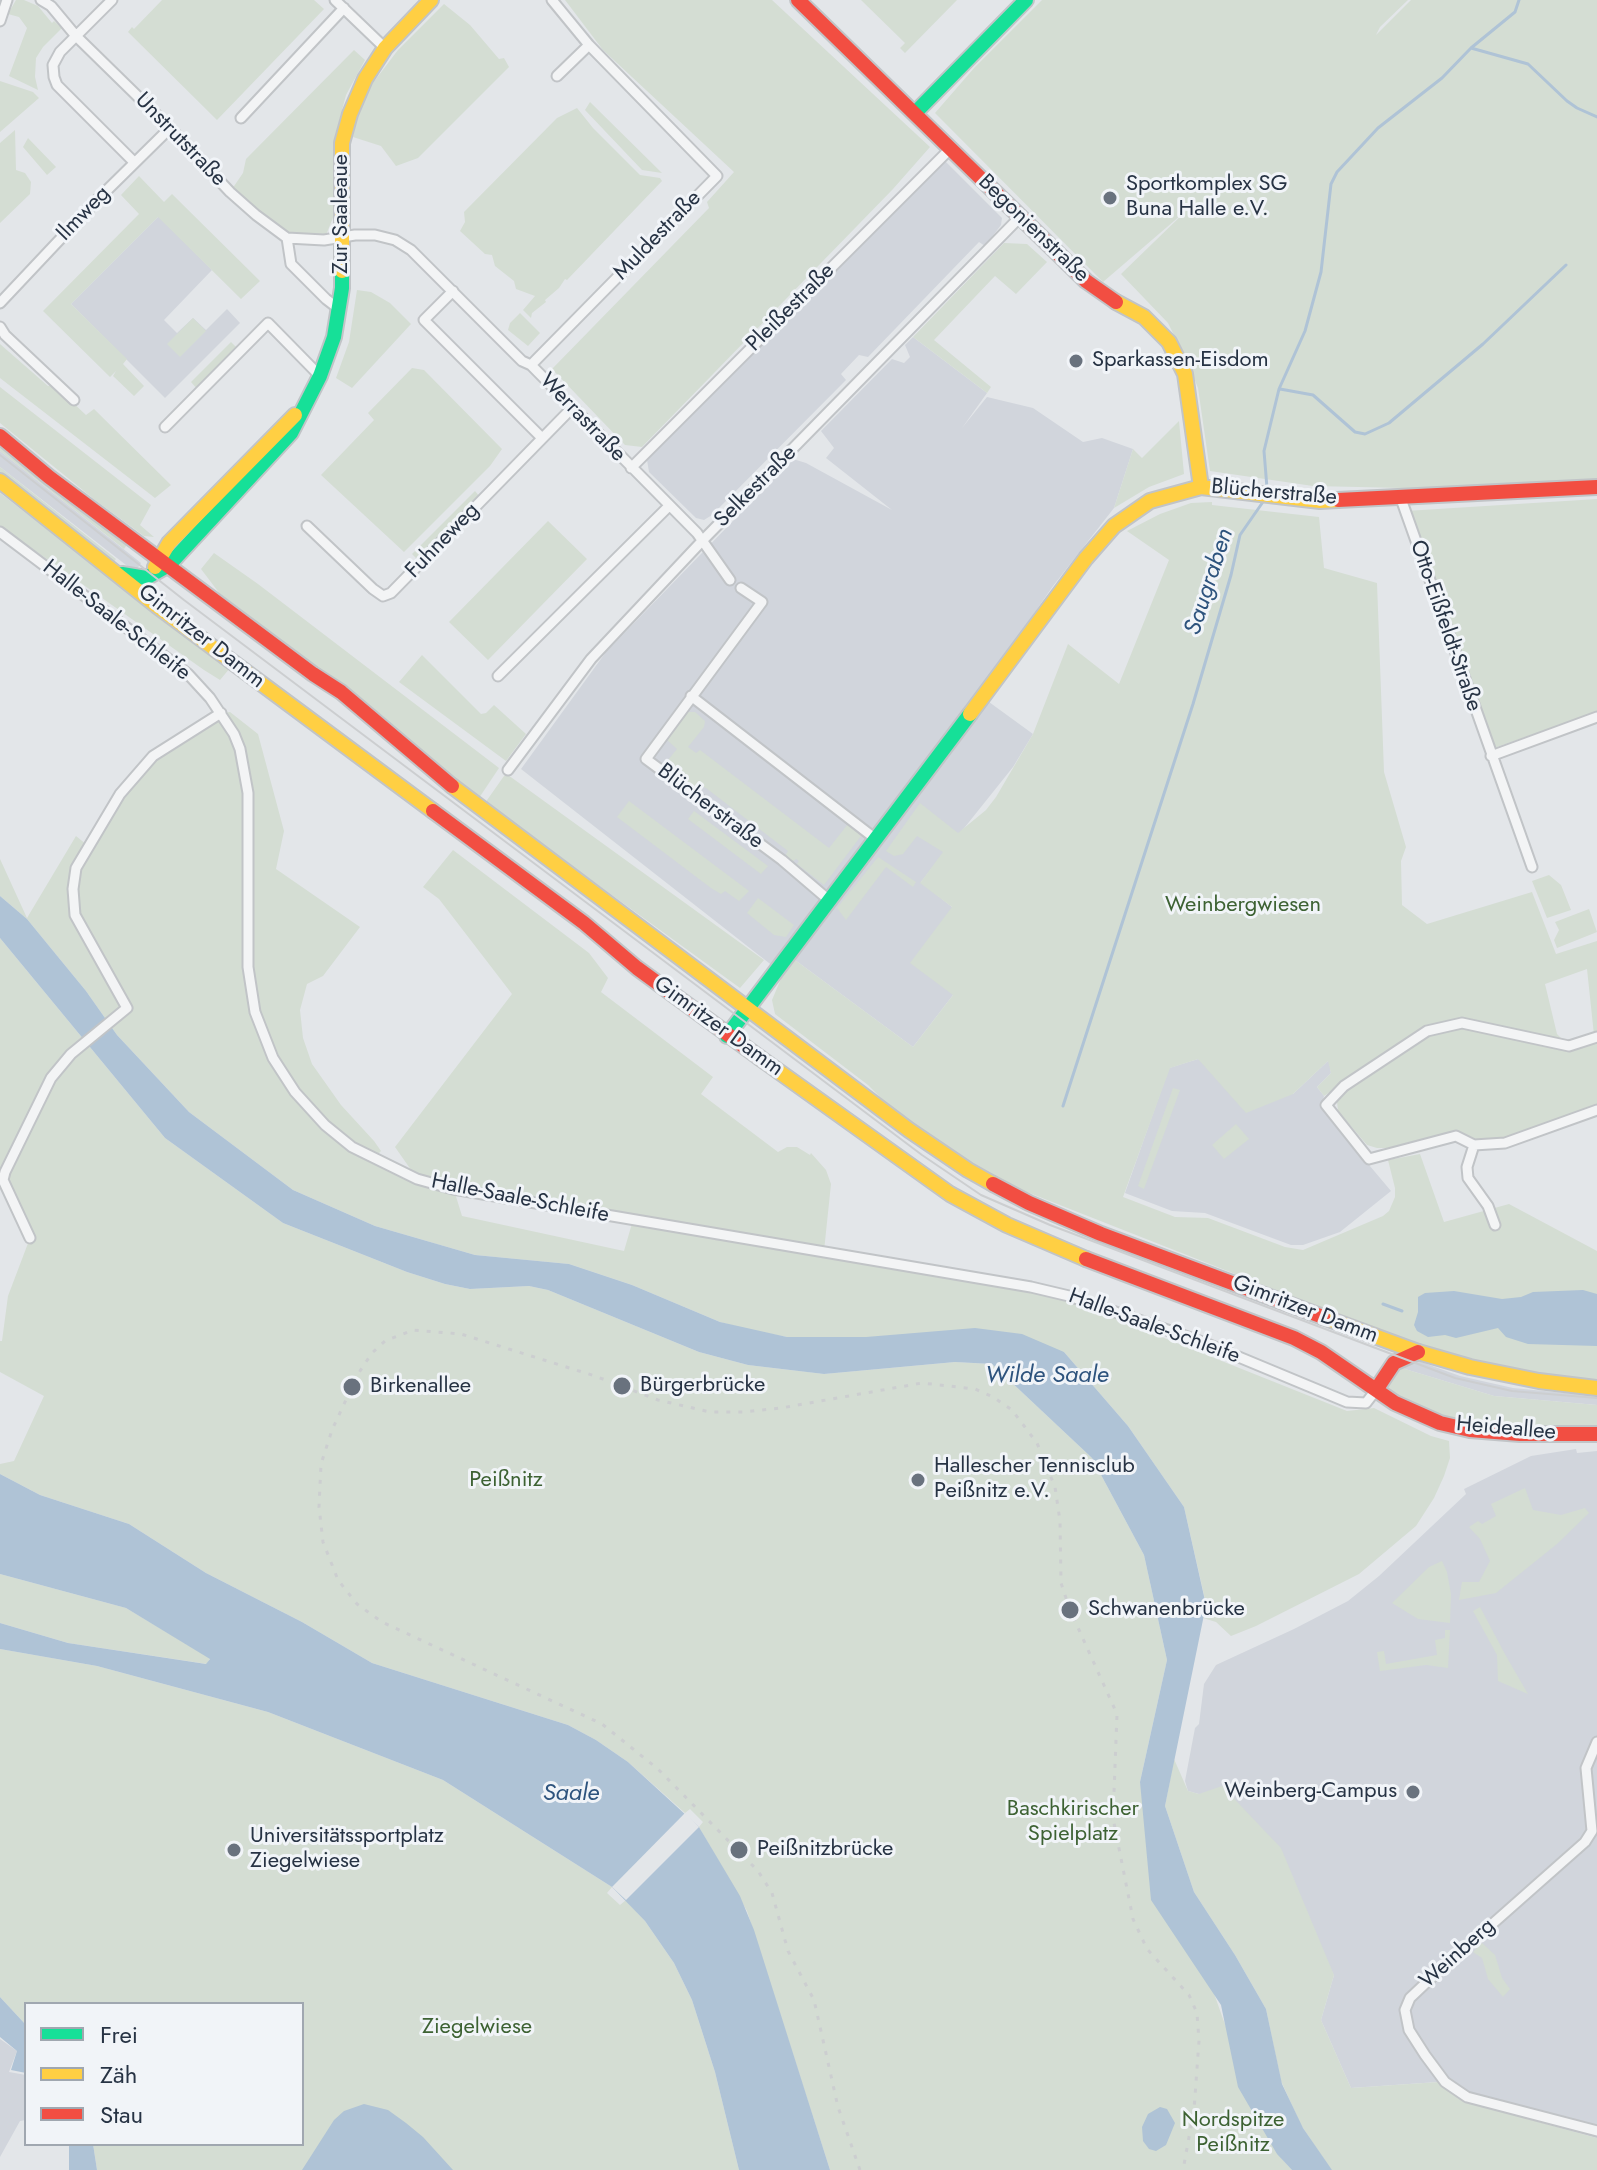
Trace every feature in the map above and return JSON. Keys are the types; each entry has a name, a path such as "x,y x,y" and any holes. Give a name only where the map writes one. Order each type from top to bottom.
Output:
{"main road":[{"name":"Zur Saaleaue","path":"153,602 149,591 152,575 164,562 176,536 307,403 320,376 334,337 339,309 343,237 342,143 357,96 385,48 431,0"},
{"name":"Begonienstraße","path":"798,0 1095,289 1144,317 1169,342 1182,365 1189,390 1201,487"},
{"path":"915,113 1026,0"},
{"name":"Gimritzer Damm","path":"0,436 49,477 341,692 428,768 930,1144 1011,1193 1101,1234 1418,1352"},
{"name":"Gimritzer Damm","path":"0,481 153,602 491,852 727,1036 926,1178 979,1211 1063,1250 1294,1338 1321,1352 1376,1390"},
{"name":"Blücherstraße","path":"727,1036 1086,558 1114,526 1150,501 1201,487 1320,501 1597,487"},
{"name":"Gimritzer Damm","path":"115,571 141,579 152,575"},
{"path":"1376,1390 1394,1363 1418,1352 1487,1371 1597,1388"},
{"name":"Heideallee","path":"1376,1390 1408,1410 1458,1428 1520,1434 1597,1434"}],"street":[{"path":"0,21 7,0"},
{"name":"Unstrutstraße","path":"41,0 51,6 76,36 230,192 287,238"},
{"path":"112,0 60,52 53,65 57,85 134,162"},
{"path":"335,0 385,48"},
{"name":"Muldestraße","path":"531,365 717,176 589,45 552,0"},
{"path":"241,118 344,8"},
{"path":"557,76 589,45"},
{"name":"Ilmweg","path":"0,303 170,128"},
{"name":"Pleißestraße","path":"631,468 951,148"},
{"name":"Selkestraße","path":"508,770 591,659 1020,217"},
{"name":"Werrastraße","path":"343,237 375,235 395,240 411,250 522,361 531,365 704,544"},
{"path":"339,309 291,264 287,238 324,240 343,237"},
{"name":"Werrastraße","path":"453,291 424,320 542,438"},
{"path":"165,427 268,323 320,376"},
{"path":"0,327 74,400"},
{"name":"Fuhneweg","path":"307,526 373,589 383,596 391,593 572,408"},
{"name":"Otto-Eißfeldt-Straße","path":"1400,496 1532,867"},
{"path":"498,676 669,506"},
{"name":"Halle-Saale-Schleife","path":"0,532 188,674 221,713 240,749 248,793 248,967 255,1012 273,1058 295,1092 325,1125 352,1147 417,1179 453,1189 840,1253 1069,1296 1205,1343 1347,1402 1363,1404 1376,1390"},
{"name":"Selkestraße","path":"704,544 730,580"},
{"path":"741,588 762,602 691,696 877,840"},
{"name":"Blücherstraße","path":"691,696 646,759 782,860 830,901"},
{"path":"30,1238 3,1180 51,1078 71,1054 127,1008 75,915 73,889 76,868 120,794 153,756 221,713"},
{"path":"1491,756 1597,717"},
{"path":"1597,1037 1569,1046 1462,1023 1427,1031 1344,1086 1326,1105 1369,1159 1456,1136 1474,1145 1505,1143 1597,1110"},
{"path":"1474,1145 1467,1167 1468,1178 1488,1206 1495,1225"},
{"name":"Weinberg","path":"1596,1744 1586,1768 1592,1831 1585,1842 1429,1980 1410,1998 1405,2010 1409,2030 1425,2055 1445,2082 1467,2097 1597,2131"}],"shaded area":[{"path":"945,161 1002,218 1001,225 985,246 979,242 868,357 859,355 841,374 846,380 712,515 704,520 696,518 649,472 647,460"},
{"path":"159,216 212,270 164,320 177,333 193,318 206,330 227,309 240,323 165,398 71,304"},
{"path":"913,337 987,393 962,428 987,397 1033,408 1083,442 1102,438 1133,449 1114,508 1053,586 978,694 1033,734 1013,767 921,882 952,907 953,995 913,1047 795,960 783,974 521,769 606,652 793,459 892,510 826,458 834,448 821,431 892,359 904,363 910,357 905,345"},
{"path":"0,451 141,563 135,572 0,467"},
{"path":"1198,1059 1293,1094 1329,1060 1331,1073 1317,1087 1324,1096 1321,1108 1391,1191 1340,1232 1303,1245 1291,1245 1205,1213 1172,1211 1125,1193 1169,1068"},
{"path":"1413,1359 1460,1376 1513,1388 1597,1396 1597,1405 1494,1396 1395,1366"},
{"name":"Weinberg-Campus","path":"1576,1449 1577,1453 1597,1451 1597,2138 1467,2102 1438,2082 1351,2088 1321,2020 1334,1975 1199,1794 1188,1791 1185,1781 1195,1728 1199,1724 1204,1684 1216,1665 1348,1601 1466,1494 1464,1489 1531,1456"},
{"path":"0,2039 17,2051 9,2072 24,2075 24,2120 20,2121 0,2157"}],"green space":[{"path":"16,0 38,6 52,23 54,21 62,28 36,58 38,90 9,76 27,28 19,17 8,14"},
{"path":"162,0 314,0 324,9 217,120 128,32"},
{"path":"565,0 772,0 930,147 642,447 625,445 552,369 709,208 707,202 734,172 603,50"},
{"path":"861,0 957,0 905,53 900,48 905,43"},
{"path":"1042,0 1408,0 1380,27 1376,35 1411,0 1597,0 1597,484 1492,490 1313,486 1210,471 1198,388 1188,363 1168,323 1121,274 1188,209 1103,282 935,113 975,67"},
{"path":"444,4 470,25 499,59 504,58 509,67 418,158 396,166 381,146 353,137 358,111 366,92 398,50"},
{"path":"354,50 365,60 346,95 337,129 333,168 334,215 324,240 287,238 230,192 243,173 246,159"},
{"path":"0,81 33,92 39,98 0,132"},
{"path":"590,102 662,173 642,170 585,110"},
{"path":"577,108 640,175 662,181 532,313 531,318 523,310 535,296 516,289 514,281 495,266 492,255 485,254 460,231 465,222 464,212 557,118"},
{"path":"15,130 16,170 25,173 31,182 30,194 0,223 0,143"},
{"path":"28,138 56,167 47,175 23,147"},
{"path":"139,176 164,202 172,194 260,281 241,299 158,217 71,304 127,359 123,364 144,386 134,396 113,376 116,371 110,377 43,311 139,214 121,195"},
{"path":"1004,243 1027,244 1047,262 1016,294 995,276 934,340 991,387 987,393 913,337"},
{"path":"357,290 371,292 390,303 411,324 352,388 336,378 349,342"},
{"path":"520,313 540,333 528,346 508,330 510,323"},
{"path":"193,318 206,331 180,357 167,344"},
{"path":"231,342 239,350 198,390 191,382"},
{"path":"0,344 48,386 53,384 86,415 94,409 171,485 155,498 0,378"},
{"path":"412,368 424,370 502,449 490,466 404,552 321,475 374,420 368,413"},
{"path":"0,387 151,505 140,525 154,537 144,536 95,500 0,423"},
{"path":"1179,421 1184,474 1149,487 1114,508 1133,449 1142,458"},
{"path":"0,443 128,543 124,549 0,451"},
{"path":"0,467 116,559 113,563 0,475"},
{"path":"475,491 480,497 418,560 412,554"},
{"path":"0,493 230,668 220,680 0,526"},
{"path":"1597,499 1597,712 1494,748 1406,511"},
{"name":"Weinbergwiesen","path":"1212,502 1212,505 1319,517 1324,568 1377,583 1384,772 1406,847 1401,861 1402,905 1427,924 1532,892 1556,954 1597,941 1597,1034 1594,1035 1587,969 1545,984 1557,1034 1567,1044 1463,1021 1430,1028 1324,1096 1317,1087 1331,1073 1328,1061 1293,1094 1246,1113 1198,1059 1170,1068 1123,1197 1175,1217 1208,1218 1285,1247 1303,1250 1383,1216 1389,1211 1395,1197 1388,1160 1420,1154 1444,1222 1509,1204 1597,1251 1597,1383 1438,1354 999,1181 892,1109 868,1085 775,1014 772,1000 783,974 795,960 913,1047 953,995 910,963 952,907 920,883 943,852 917,836 903,854 894,856 886,851 920,803 958,833 986,810 1033,734 1068,644 1119,684 1169,560 1127,531 1191,503"},
{"path":"548,521 587,559 488,660 449,622"},
{"path":"214,553 499,768 479,798 412,745 383,716 220,594 201,569"},
{"path":"422,655 481,714 494,705 526,734 506,761 399,682"},
{"path":"230,712 258,734 284,831 276,869 360,927 323,976 307,984 300,1010 303,1038 312,1064 341,1105 381,1151 374,1158 416,1177 395,1147 512,994 439,899 423,887 453,850 589,953 608,978 601,992 713,1077 701,1094 778,1152 787,1147 797,1147 811,1153 826,1170 831,1184 824,1251 1029,1290 1079,1304 1347,1411 1374,1408 1431,1436 1449,1441 1450,1458 1444,1476 1416,1526 1359,1574 1231,1636 1216,1622 1203,1618 1206,1604 1184,1507 1128,1426 1064,1352 866,1337 787,1337 749,1330 720,1322 632,1285 569,1264 475,1255 375,1226 293,1190 189,1112 117,1035 86,991 27,919 0,896 0,859 27,918 76,836 87,845 153,756 221,713","holes":["454,1190 633,1220 624,1251 462,1216"]},
{"path":"688,712 695,712 705,721 704,727 688,747 696,753 700,750 829,848 848,824 861,836 824,885 797,864 799,861 796,859 792,862 785,856 788,851 706,788 697,784 693,788 663,766 677,749 666,739"},
{"path":"508,775 764,960 740,988 485,803 504,776"},
{"path":"629,801 749,891 739,901 725,891 721,894 711,888 617,817"},
{"path":"694,811 768,866 761,874 688,819"},
{"path":"878,857 916,882 913,887 886,867 846,920 837,908"},
{"path":"1549,875 1561,885 1571,910 1547,918 1532,881"},
{"path":"758,898 794,925 786,937 774,935 747,913"},
{"path":"1589,909 1597,932 1557,948 1554,940 1559,930 1555,922"},
{"path":"0,938 165,1138 283,1223 445,1284 470,1289 529,1286 548,1290 699,1352 748,1365 824,1374 955,1362 992,1364 1092,1458 1144,1555 1167,1660 1140,1782 1223,2019 1282,2159 1292,2170 830,2170 747,1911 699,1827 703,1822 690,1809 685,1813 628,1762 568,1725 372,1663 302,1622 206,1573 129,1524 40,1495 0,1474 0,1464 14,1461 44,1396 0,1372 0,1341 8,1296 30,1238 3,1180 5,1172 0,1169"},
{"path":"1462,1027 1566,1049 1597,1040 1597,1107 1504,1141 1474,1142 1456,1135 1399,1148 1367,1145 1338,1111 1337,1102 1354,1084 1426,1036"},
{"path":"1173,1088 1180,1090 1144,1189 1138,1186"},
{"path":"1236,1124 1249,1139 1224,1159 1212,1145"},
{"path":"1395,1366 1494,1396 1597,1405 1597,1429 1477,1428 1405,1405 1386,1389 1385,1384"},
{"path":"1525,1488 1533,1510 1561,1515 1585,1508 1589,1513 1557,1544 1496,1593 1459,1600 1462,1582 1479,1582 1490,1561 1480,1539 1469,1527 1496,1516 1491,1504"},
{"path":"1442,1561 1451,1594 1450,1623 1418,1619 1392,1603 1429,1567"},
{"path":"0,1574 126,1608 210,1658 207,1664 68,1643 0,1623"},
{"path":"1480,1607 1528,1694 1498,1681 1497,1655 1473,1611"},
{"path":"1445,1630 1450,1630 1448,1668 1426,1665 1380,1671 1377,1652 1384,1651 1386,1664 1437,1655 1435,1640 1445,1638"},
{"name":"Ziegelwiese","path":"0,1649 97,1666 268,1712 443,1780 612,1887 607,1893 620,1905 626,1900 645,1921 674,1963 692,2000 715,2072 739,2170 97,2170 93,2146 304,2146 304,2002 24,2002 24,2023 0,1997"},
{"path":"1174,1759 1188,1791 1199,1794 1222,1786 1281,1848 1334,1975 1321,2020 1351,2088 1439,2082 1467,2102 1597,2138 1597,2170 1332,2170 1301,2125 1281,2081 1266,2009 1194,1892 1165,1806"},
{"path":"1482,1943 1495,1955 1502,1978 1510,1989 1503,1997 1488,1979 1482,1958 1473,1952"}],"water":[{"name":"Wilde Saale","path":"0,896 27,919 86,991 117,1035 189,1112 293,1190 375,1226 475,1255 569,1264 632,1285 720,1322 787,1337 866,1337 975,1328 1022,1334 1064,1352 1128,1426 1184,1507 1206,1605 1165,1806 1194,1892 1266,2009 1282,2084 1303,2128 1332,2170 1292,2170 1277,2154 1238,2087 1221,2005 1151,1900 1140,1782 1167,1660 1144,1555 1092,1458 992,1364 955,1362 824,1374 748,1365 699,1352 548,1290 529,1286 470,1289 445,1284 283,1223 165,1138 0,938"},
{"path":"1583,1290 1597,1294 1597,1346 1528,1344 1506,1337 1498,1328 1456,1338 1445,1335 1428,1337 1417,1331 1414,1325 1418,1297 1425,1293 1454,1291 1502,1299 1533,1292"},
{"name":"Saale","path":"0,1474 40,1495 129,1524 206,1573 302,1622 372,1663 568,1725 628,1762 699,1827 740,1896 754,1930 830,2170 739,2170 715,2072 692,2000 674,1963 645,1921 612,1887 443,1780 268,1712 97,1666 0,1649 0,1623 68,1643 206,1664 210,1659 126,1608 0,1574"},
{"path":"0,1997 24,2023 24,2073 11,2070 17,2051 0,2037"},
{"path":"364,2104 388,2110 406,2123 453,2170 302,2170 334,2120 344,2111"},
{"path":"1160,2107 1167,2109 1175,2123 1166,2145 1156,2151 1149,2149 1143,2141 1142,2127 1148,2114"},
{"path":"69,2146 93,2146 97,2170 69,2170"}],"pier":[{"name":"Peißnitzbrücke","path":"685,1813 699,1827 626,1900 612,1887"}],"waterway":[{"name":"Saugraben","path":"1267,488 1264,451 1279,389 1305,331 1321,272 1331,184 1337,172 1378,128 1442,78 1471,48 1515,12 1519,0"},
{"path":"1471,48 1528,64 1567,101 1597,117"},
{"path":"1280,389 1313,395 1355,432 1365,434 1389,423 1483,344 1566,265"},
{"name":"Saugraben","path":"1063,1106 1193,704 1240,535 1265,499"},
{"path":"1383,1304 1402,1311"}],"tram line":[{"path":"0,455 184,600 922,1155 981,1195 1050,1225 1455,1378 1512,1391 1597,1398"}],"railway":[{"path":"860,2170 838,2107 814,2000 788,1951 772,1893 758,1871 658,1769 602,1724 382,1622 357,1604 338,1580 323,1542 319,1507 321,1464 332,1430 358,1374 372,1353 385,1341 413,1330 461,1334 595,1376 658,1400 710,1412 781,1408 922,1383 975,1389 1012,1410 1037,1443 1055,1487 1060,1521 1061,1583 1117,1714 1113,1818 1133,1919 1147,1949 1189,1995 1197,2013 1199,2041 1194,2110 1183,2170"}],"traffic: fast":[{"path":"915,113 1026,0"},
{"path":"122,574 146,578 169,565 291,433 320,376 334,337 342,271"},
{"path":"727,1036 970,714"}],"traffic: slow":[{"path":"342,271 342,143 350,114 365,79 385,48 431,0"},
{"path":"1116,302 1144,317 1169,342 1185,374 1201,487"},
{"path":"155,567 169,543 295,415"},
{"path":"0,481 157,606 433,811"},
{"path":"970,714 1086,558 1114,526 1150,501 1201,487 1320,501 1338,500"},
{"path":"452,786 909,1130 993,1184"},
{"path":"760,1058 950,1194 1007,1225 1086,1259"},
{"path":"1323,1317 1418,1352 1470,1367 1539,1381 1597,1388"}],"traffic: jam":[{"path":"798,0 1086,281 1116,302"},
{"path":"0,436 49,477 341,692 452,786"},
{"path":"1338,500 1597,487"},
{"path":"433,811 760,1058"},
{"path":"993,1184 1101,1234 1323,1317"},
{"path":"1086,1259 1294,1338 1321,1352 1395,1403 1440,1423 1470,1430 1520,1434 1597,1434"},
{"path":"1376,1390 1394,1363 1418,1352"}],"place":[{"name":"Sportkomplex SG Buna Halle e.V.","path":"1110,198"},
{"name":"Sparkassen-Eisdom","path":"1076,361"},
{"name":"Bürgerbrücke","path":"622,1386"},
{"name":"Birkenallee","path":"352,1387"},
{"name":"Hallescher Tennisclub Peißnitz e.V.","path":"918,1480"},
{"name":"Schwanenbrücke","path":"1070,1610"},
{"name":"Weinberg-Campus","path":"1413,1792"},
{"name":"Universitätssportplatz Ziegelwiese","path":"234,1850"},
{"name":"Peißnitzbrücke","path":"739,1850"}],"park label":[{"name":"Peißnitz","path":"506,1481"},
{"name":"Baschkirischer Spielplatz","path":"1073,1822"},
{"name":"Nordspitze Peißnitz","path":"1233,2134"}]}
